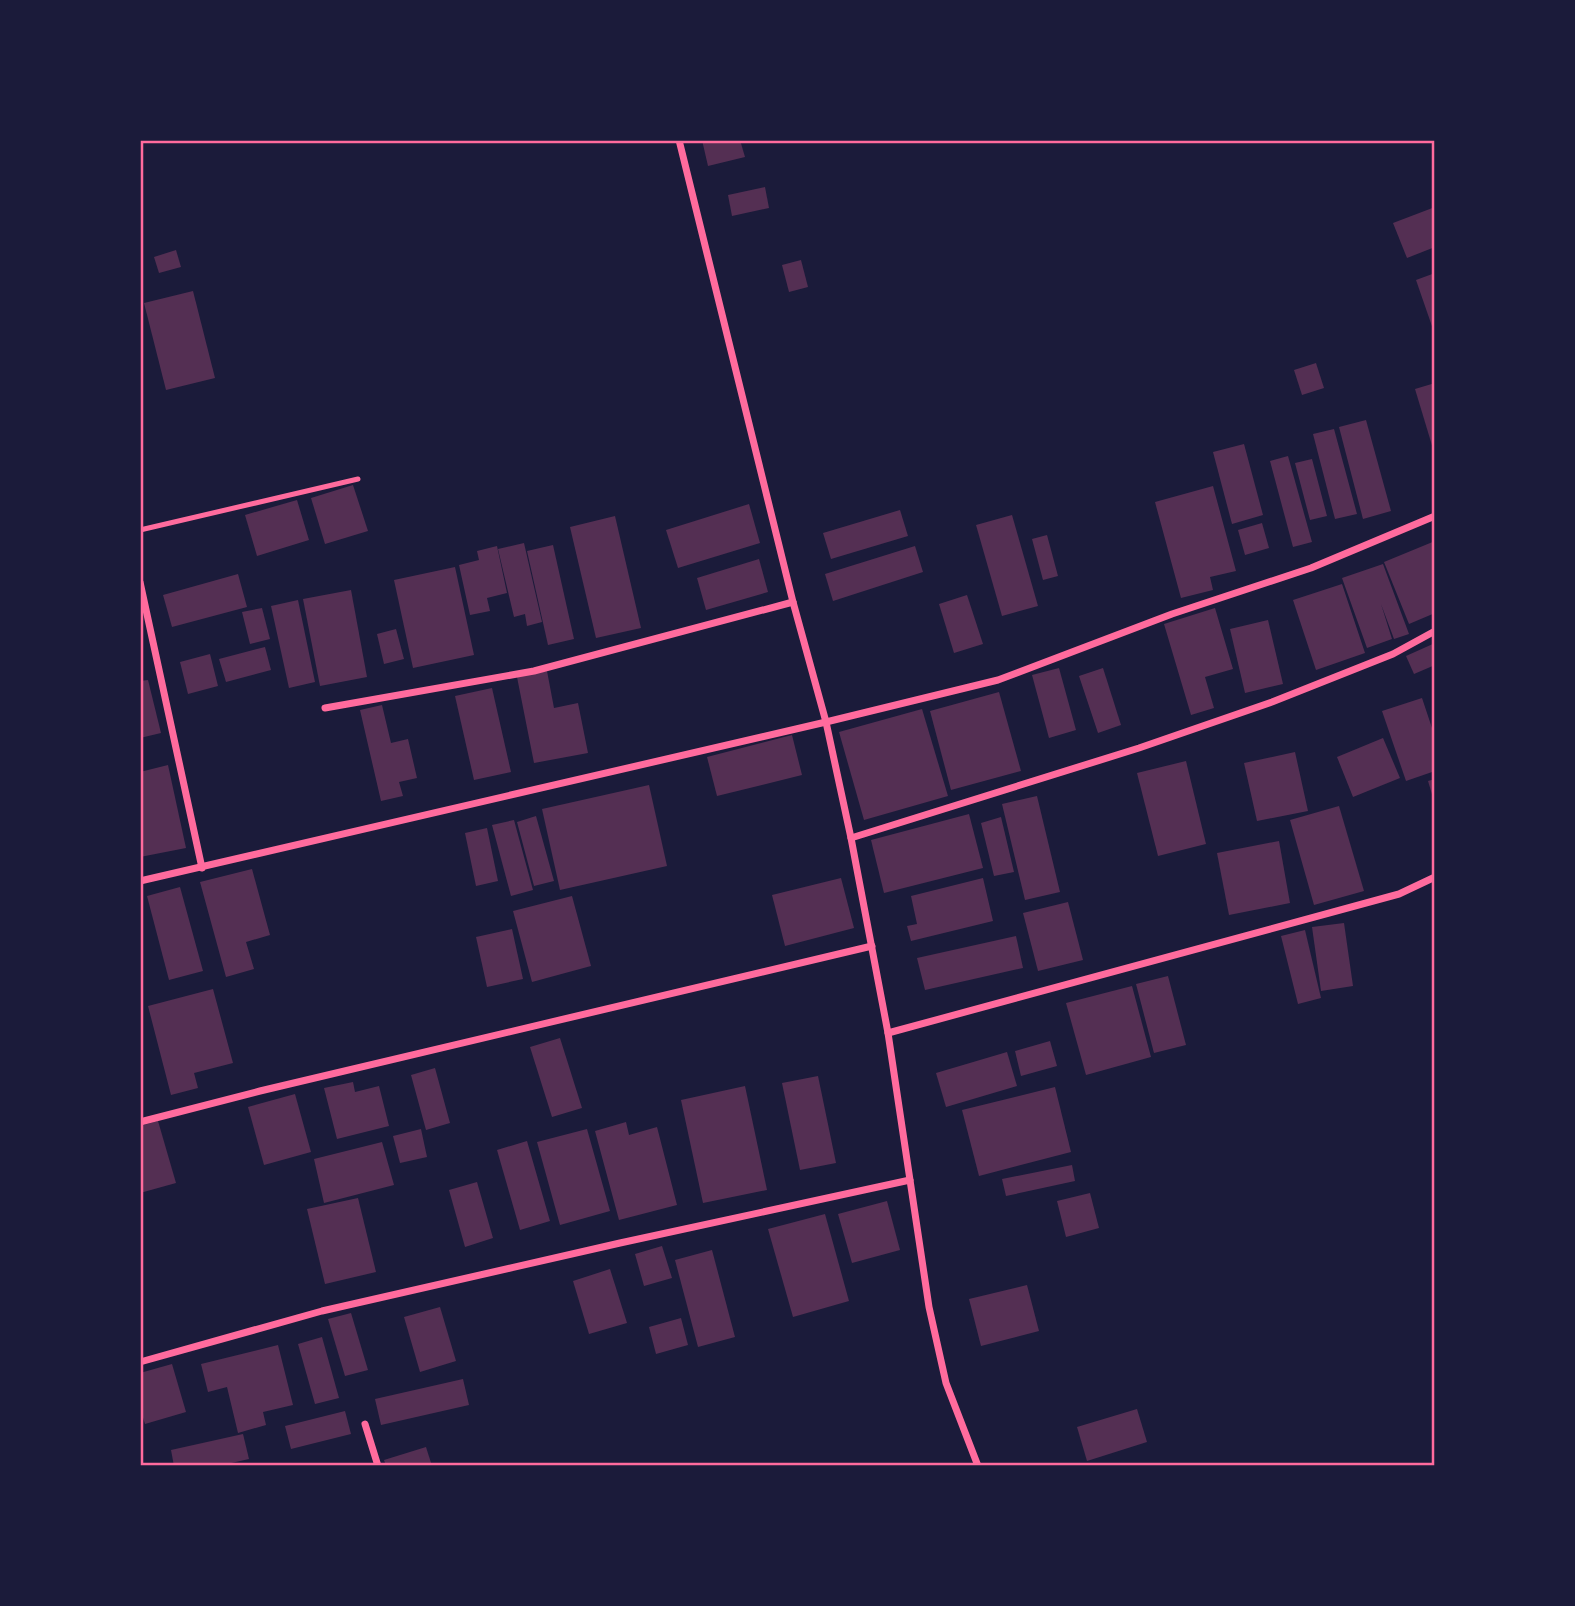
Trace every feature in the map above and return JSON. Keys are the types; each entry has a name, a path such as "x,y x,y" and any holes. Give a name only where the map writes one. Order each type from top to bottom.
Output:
{"street":[{"path":"679,140 793,602 826,722 888,1033 929,1307 946,1383 978,1466"},
{"path":"140,881 998,680 1172,614 1311,568 1435,516"},
{"path":"140,582 202,868"},
{"path":"325,708 534,671 793,602"},
{"path":"851,838 1139,748 1260,706 1393,654 1435,631"},
{"path":"888,1033 1375,901 1399,894 1435,877"},
{"path":"140,1122 338,1072 872,946"},
{"path":"140,1362 322,1311 909,1180"},
{"path":"365,1424 378,1466"}],"lane":[{"path":"140,530 358,479"}],"building":[{"path":"702,140 740,140 745,157 708,166"},
{"path":"765,187 769,208 732,216 728,195"},
{"path":"1435,207 1435,247 1407,258 1393,223"},
{"path":"176,250 181,267 159,273 154,257"},
{"path":"801,260 808,287 789,292 782,265"},
{"path":"1435,273 1435,335 1416,280"},
{"path":"193,291 215,378 166,390 144,303"},
{"path":"1316,363 1324,388 1302,395 1294,370"},
{"path":"1435,383 1435,452 1434,452 1415,389"},
{"path":"1366,420 1391,511 1363,519 1339,427"},
{"path":"1334,429 1357,514 1335,519 1313,434"},
{"path":"1244,444 1263,515 1232,524 1213,452"},
{"path":"1288,456 1312,542 1293,547 1270,461"},
{"path":"1312,459 1327,516 1310,520 1295,463"},
{"path":"353,485 368,531 325,544 311,498"},
{"path":"1213,486 1236,571 1210,577 1213,590 1181,598 1155,502"},
{"path":"297,500 309,540 257,556 245,515"},
{"path":"749,504 760,543 678,568 666,530"},
{"path":"900,510 908,536 831,559 823,533"},
{"path":"1012,515 1038,606 1002,616 976,525"},
{"path":"615,516 641,628 596,638 570,527"},
{"path":"1262,523 1269,548 1245,555 1238,530"},
{"path":"1047,535 1058,576 1043,580 1032,539"},
{"path":"1435,541 1435,613 1409,624 1384,562"},
{"path":"524,543 542,622 527,626 525,614 514,617 498,549"},
{"path":"553,545 574,639 548,645 527,551"},
{"path":"497,546 507,593 487,598 490,611 470,615 459,565 479,560 477,551"},
{"path":"915,546 923,572 833,601 825,574"},
{"path":"759,559 768,592 706,610 697,578"},
{"path":"1383,564 1409,634 1394,639 1381,604 1392,639 1367,648 1342,578"},
{"path":"455,567 474,655 413,668 394,580"},
{"path":"238,574 247,607 172,627 163,595"},
{"path":"1342,584 1365,653 1316,670 1293,600"},
{"path":"351,590 367,677 320,686 303,599"},
{"path":"967,595 983,644 954,653 939,604"},
{"path":"298,600 315,682 289,688 271,606"},
{"path":"262,608 270,639 250,644 242,612"},
{"path":"1215,608 1233,669 1205,677 1214,708 1191,715 1164,624"},
{"path":"1268,620 1283,684 1245,693 1230,629"},
{"path":"396,629 404,659 384,664 377,634"},
{"path":"1435,643 1435,665 1414,674 1406,656"},
{"path":"265,647 271,670 226,682 219,659"},
{"path":"210,654 218,686 188,694 180,662"},
{"path":"1059,668 1076,730 1049,738 1032,675"},
{"path":"1103,668 1121,725 1098,733 1079,676"},
{"path":"547,671 554,708 578,703 588,753 534,763 517,677"},
{"path":"148,680 161,733 140,738 140,681"},
{"path":"492,688 511,772 474,780 455,696"},
{"path":"999,692 1021,771 951,790 930,711"},
{"path":"1422,698 1435,737 1435,771 1406,781 1382,711"},
{"path":"382,705 391,743 408,739 417,778 399,782 403,796 381,801 360,710"},
{"path":"922,709 948,796 864,820 839,732"},
{"path":"792,735 802,775 717,796 707,757"},
{"path":"1383,738 1400,778 1353,797 1337,757"},
{"path":"1295,752 1308,811 1257,821 1244,763"},
{"path":"1186,761 1206,844 1158,856 1137,773"},
{"path":"168,765 186,848 140,857 140,772"},
{"path":"1435,779 1435,801 1434,801 1428,781"},
{"path":"649,785 667,866 560,890 542,809"},
{"path":"1037,796 1060,892 1025,900 1002,804"},
{"path":"1339,806 1364,891 1314,905 1290,820"},
{"path":"969,814 983,868 884,893 871,840"},
{"path":"536,816 554,881 534,886 517,822"},
{"path":"1001,817 1014,872 994,876 981,823"},
{"path":"514,820 533,890 511,896 492,825"},
{"path":"487,828 498,881 476,886 465,833"},
{"path":"1279,841 1290,903 1229,915 1217,853"},
{"path":"252,869 270,935 246,942 254,969 226,977 200,882"},
{"path":"841,878 854,928 785,946 772,895"},
{"path":"983,878 993,921 911,941 907,926 917,924 911,896"},
{"path":"180,887 203,971 169,980 147,896"},
{"path":"572,896 591,966 532,982 513,911"},
{"path":"1068,902 1083,960 1038,971 1023,913"},
{"path":"1344,923 1353,986 1321,991 1312,927"},
{"path":"512,929 523,979 487,987 476,937"},
{"path":"1305,930 1321,998 1298,1004 1281,936"},
{"path":"1016,936 1023,968 925,990 917,958"},
{"path":"1168,976 1186,1045 1154,1053 1136,984"},
{"path":"1132,986 1151,1057 1086,1075 1066,1003"},
{"path":"213,989 233,1063 194,1073 198,1088 171,1095 148,1006"},
{"path":"560,1038 582,1108 552,1117 530,1047"},
{"path":"1050,1041 1057,1066 1021,1076 1015,1051"},
{"path":"1007,1052 1017,1086 946,1107 936,1073"},
{"path":"435,1068 450,1123 426,1130 411,1075"},
{"path":"818,1076 836,1163 800,1170 782,1083"},
{"path":"353,1082 355,1092 379,1086 389,1126 337,1139 324,1088"},
{"path":"745,1086 767,1190 703,1203 681,1100"},
{"path":"1055,1087 1071,1152 979,1176 962,1110"},
{"path":"295,1094 311,1152 264,1165 248,1107"},
{"path":"158,1121 176,1183 140,1193 140,1126"},
{"path":"626,1122 629,1135 657,1127 677,1205 619,1220 595,1131"},
{"path":"421,1129 427,1157 400,1163 393,1136"},
{"path":"587,1129 610,1211 560,1225 537,1142"},
{"path":"527,1141 550,1221 520,1230 497,1150"},
{"path":"382,1142 394,1185 324,1203 314,1159"},
{"path":"1072,1165 1075,1181 1006,1196 1002,1179"},
{"path":"477,1182 493,1238 465,1247 449,1190"},
{"path":"1090,1193 1099,1228 1066,1237 1057,1201"},
{"path":"358,1198 376,1272 325,1284 307,1209"},
{"path":"887,1201 900,1250 852,1263 838,1214"},
{"path":"825,1214 849,1301 793,1317 768,1229"},
{"path":"662,1246 672,1278 644,1286 635,1254"},
{"path":"712,1250 735,1337 698,1347 675,1260"},
{"path":"610,1269 627,1323 589,1334 573,1281"},
{"path":"1027,1285 1039,1331 981,1346 969,1299"},
{"path":"440,1307 456,1361 420,1372 404,1317"},
{"path":"351,1313 368,1370 345,1376 328,1319"},
{"path":"681,1318 688,1345 656,1354 649,1327"},
{"path":"322,1337 339,1398 315,1404 298,1344"},
{"path":"278,1345 293,1405 263,1412 266,1425 238,1433 227,1387 208,1392 201,1364"},
{"path":"172,1364 186,1412 145,1424 140,1408 140,1373"},
{"path":"463,1379 469,1405 381,1425 375,1399"},
{"path":"1137,1409 1147,1442 1087,1461 1077,1427"},
{"path":"345,1411 351,1434 291,1449 285,1426"},
{"path":"243,1434 249,1459 218,1466 174,1466 171,1450"},
{"path":"426,1447 432,1466 386,1466 384,1460"}]}
